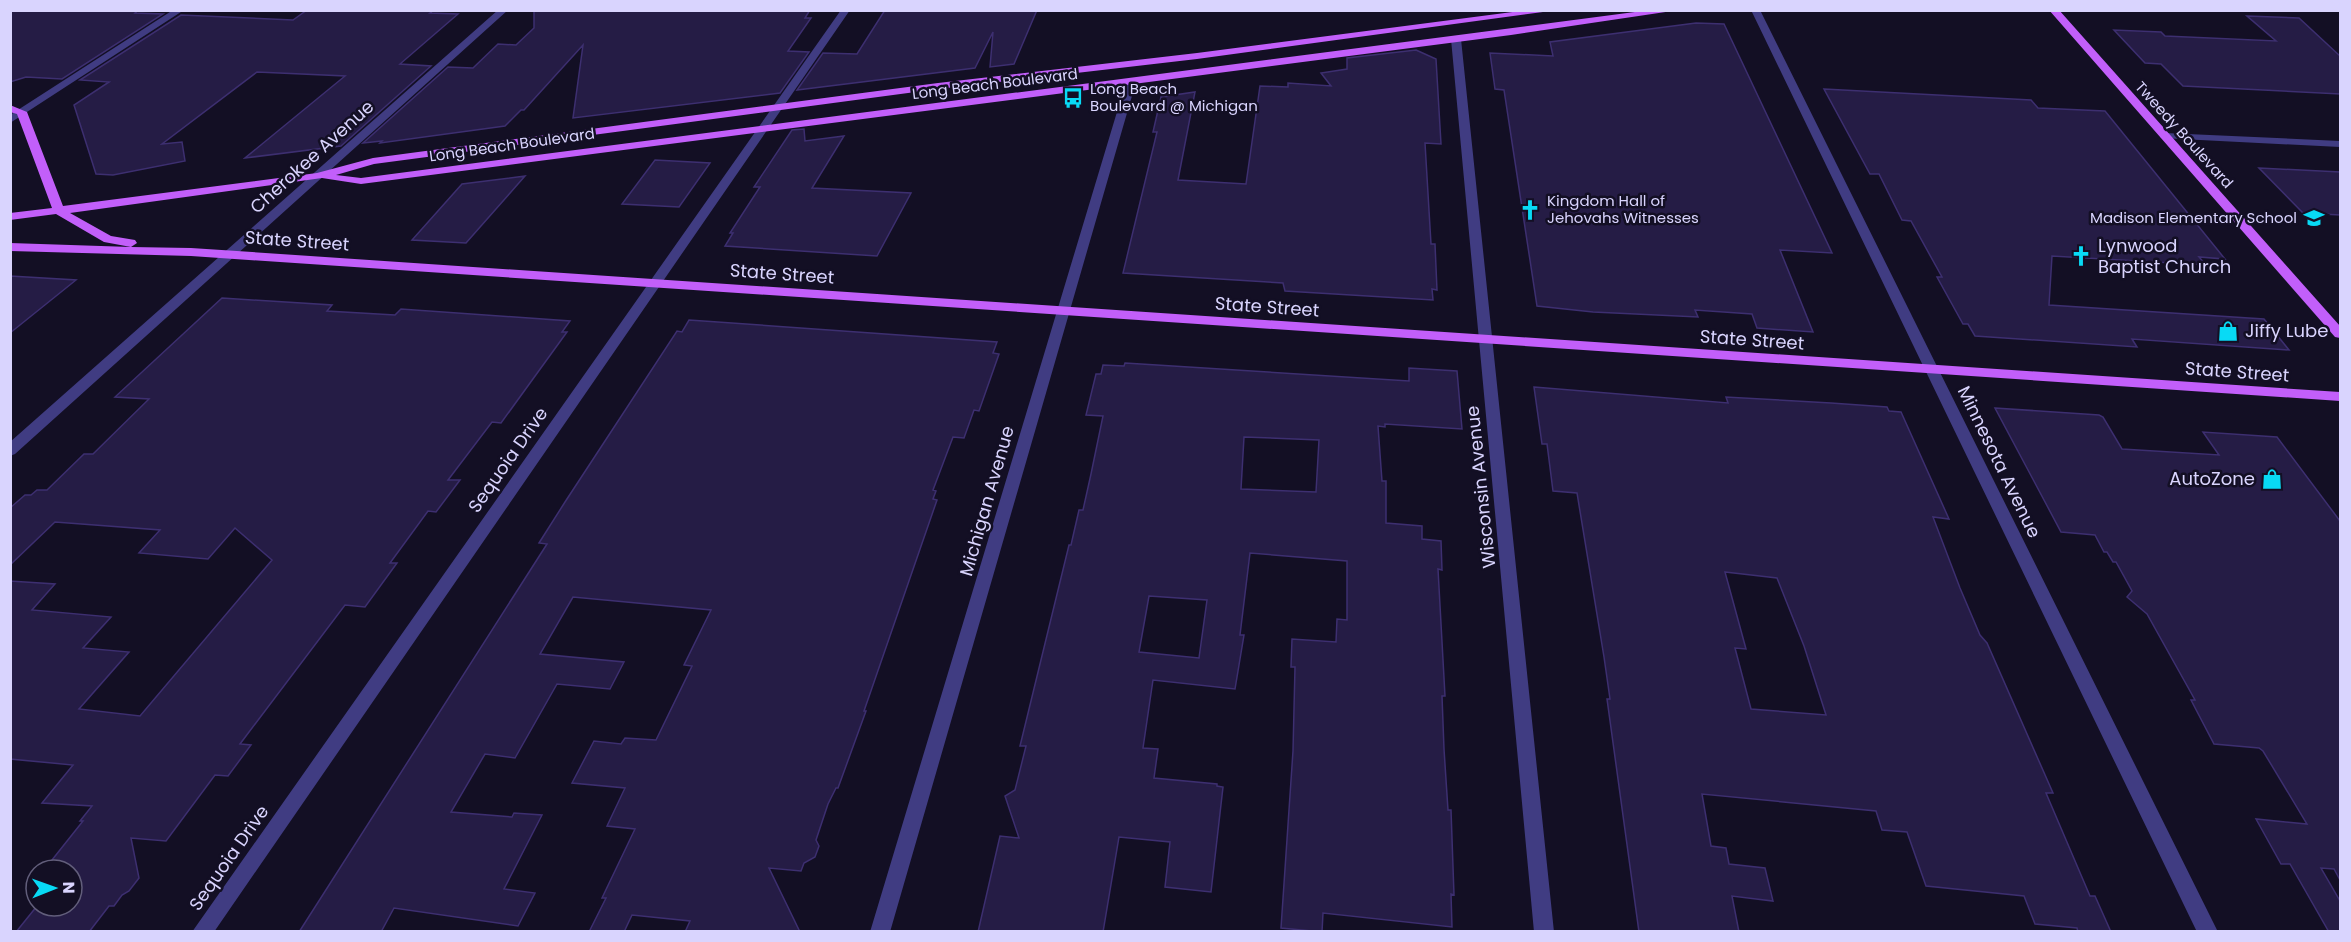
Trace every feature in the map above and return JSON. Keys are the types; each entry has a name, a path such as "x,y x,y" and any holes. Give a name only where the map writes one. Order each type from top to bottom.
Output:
{"main road":[{"name":"Long Beach Boulevard","path":"318,176 362,181 1675,10"},
{"name":"Tweedy Boulevard","path":"2053,10 2340,334"},
{"path":"1456,39 1456,34 1463,30 1537,20 1549,11"},
{"name":"Long Beach Boulevard","path":"10,217 318,176 374,161 938,86 1549,11"},
{"path":"16,110 59,210"},
{"name":"State Street","path":"59,210 108,239 190,252"},
{"name":"State Street","path":"10,247 190,252 2340,398"}],"street":[{"path":"10,120 16,110 180,10"},
{"name":"Cherokee Avenue","path":"10,451 504,10"},
{"name":"Sequoia Drive","path":"202,932 846,10"},
{"name":"Minnesota Avenue","path":"1755,10 2208,932"},
{"name":"Wisconsin Avenue","path":"1456,39 1544,932"},
{"name":"Michigan Avenue","path":"880,932 1131,82"},
{"path":"2165,136 2340,144"}],"building":[{"path":"10,10 138,10 135,13 163,14 62,79 26,77 10,82"},
{"path":"307,10 434,10 430,13 458,14 400,64 431,66 341,146 245,158 345,76 257,72 162,144 182,142 185,161 113,175 96,174 74,105 109,82 80,80 181,15 293,20"},
{"path":"534,10 810,10 805,18 811,18 788,51 809,52 780,93 573,118 583,45 524,110 521,110 505,126 380,143 382,141 363,143 448,67 473,68 498,44 516,45 534,28"},
{"path":"885,10 1037,10 1014,64 990,67 993,32 975,68 797,90 823,53 857,54"},
{"path":"2247,16 2299,18 2340,56 2340,94 2183,86 2161,64 2145,63 2114,30 2161,32 2165,36 2276,41"},
{"path":"1696,23 1724,24 1832,253 1780,250 1813,332 1757,328 1752,314 1695,310 1698,317 1593,312 1537,306 1504,90 1495,89 1490,53 1553,56 1550,42"},
{"path":"1416,50 1436,59 1441,144 1425,143 1431,244 1435,244 1437,290 1432,289 1433,300 1285,291 1283,283 1123,273 1157,132 1153,132 1161,97 1195,92 1178,180 1246,184 1260,86 1288,87 1288,83 1331,86 1321,73 1347,69 1347,58"},
{"path":"1824,89 2031,100 2038,108 2105,111 2225,259 2199,257 2206,265 2052,256 2049,305 2264,319 2289,350 2132,339 2137,347 1975,336 1968,324 1963,324 1937,277 1942,277 1911,221 1902,220 1879,174 1870,174"},
{"path":"804,129 805,141 844,136 812,188 911,193 877,256 725,246 733,233 730,233 760,187 754,187 792,130"},
{"path":"655,160 710,163 679,207 622,204"},
{"path":"2259,168 2340,172 2340,215 2303,213"},
{"path":"525,176 466,243 412,240 462,184"},
{"path":"10,276 76,280 10,333"},
{"path":"222,298 332,305 327,311 395,315 401,309 570,321 562,332 567,332 501,423 492,422 448,480 460,480 436,512 428,511 390,563 397,563 365,607 345,605 240,744 251,745 228,776 215,775 166,841 131,838 139,878 129,891 122,895 114,906 109,906 89,932 16,932 27,918 84,918 84,858 54,858 92,806 42,803 73,765 10,759 10,581 55,584 32,610 111,617 83,648 129,652 79,709 140,716 272,560 235,528 208,559 139,553 160,530 55,522 10,565 10,508 25,495 31,495 37,490 47,490 84,454 93,454 149,399 115,397"},
{"path":"689,320 997,342 993,353 999,354 979,411 974,410 964,438 953,437 933,490 936,491 933,499 937,500 864,711 866,711 838,788 828,804 816,840 819,846 815,857 804,863 801,871 769,868 800,932 685,932 690,921 632,915 624,932 589,932 606,898 602,898 635,829 607,826 625,788 572,783 594,741 621,744 625,738 656,740 692,666 684,665 711,610 573,597 540,654 624,662 610,689 557,684 515,758 485,754 451,812 512,817 514,813 542,815 504,889 535,893 518,926 394,908 381,932 299,932 547,544 539,543 565,502 677,331 682,332"},
{"path":"1125,363 1409,381 1409,368 1457,371 1462,429 1385,424 1385,427 1378,426 1382,481 1386,481 1386,523 1422,526 1422,539 1441,541 1442,570 1438,569 1445,696 1442,696 1444,749 1448,810 1451,810 1454,895 1451,894 1452,927 1323,913 1322,932 1281,928 1293,751 1295,667 1291,667 1292,639 1336,642 1337,619 1347,620 1347,561 1250,553 1240,635 1244,635 1235,689 1153,680 1143,748 1158,749 1154,778 1217,784 1223,787 1211,892 1165,887 1170,842 1119,837 1103,932 978,932 1000,836 1019,838 1005,796 1015,790 1026,746 1020,746 1069,545 1071,545 1079,510 1083,510 1091,474 1103,416 1086,415 1096,374 1101,374 1103,365 1124,366","holes":["1244,437 1319,440 1316,492 1241,489","1149,596 1207,600 1199,658 1139,652"]},
{"path":"1534,387 1728,403 1726,397 1831,403 1887,407 1889,411 1901,412 1949,519 1933,517 1960,588 1980,635 1987,643 2053,793 2046,793 2090,896 2095,896 2111,932 2078,932 2077,928 2035,924 2024,896 1926,886 1907,832 1882,830 1876,811 1702,794 1711,846 1726,848 1729,864 1765,868 1773,901 1732,896 1739,932 1639,932 1607,699 1610,699 1577,493 1553,491 1547,444 1542,444","holes":["1725,572 1777,578 1804,646 1826,715 1751,709 1735,648 1746,649"]},
{"path":"1995,408 2099,415 2103,417 2122,449 2219,455 2203,432 2277,437 2340,521 2340,880 2334,869 2321,868 2340,901 2340,932 2329,932 2290,864 2281,864 2256,819 2307,824 2263,751 2259,748 2214,744 2191,700 2195,700 2147,614 2127,597 2132,591 2116,562 2113,562 2107,552 2104,552 2095,535 2061,532"}],"place":[{"name":"Long Beach Boulevard @ Michigan","path":"1073,98"},
{"name":"Kingdom Hall of Jehovahs Witnesses","path":"1530,210"},
{"name":"Madison Elementary School","path":"2314,218"},
{"name":"Lynwood Baptist Church","path":"2081,256"},
{"name":"Jiffy Lube","path":"2228,331"},
{"name":"AutoZone","path":"2272,479"}]}
